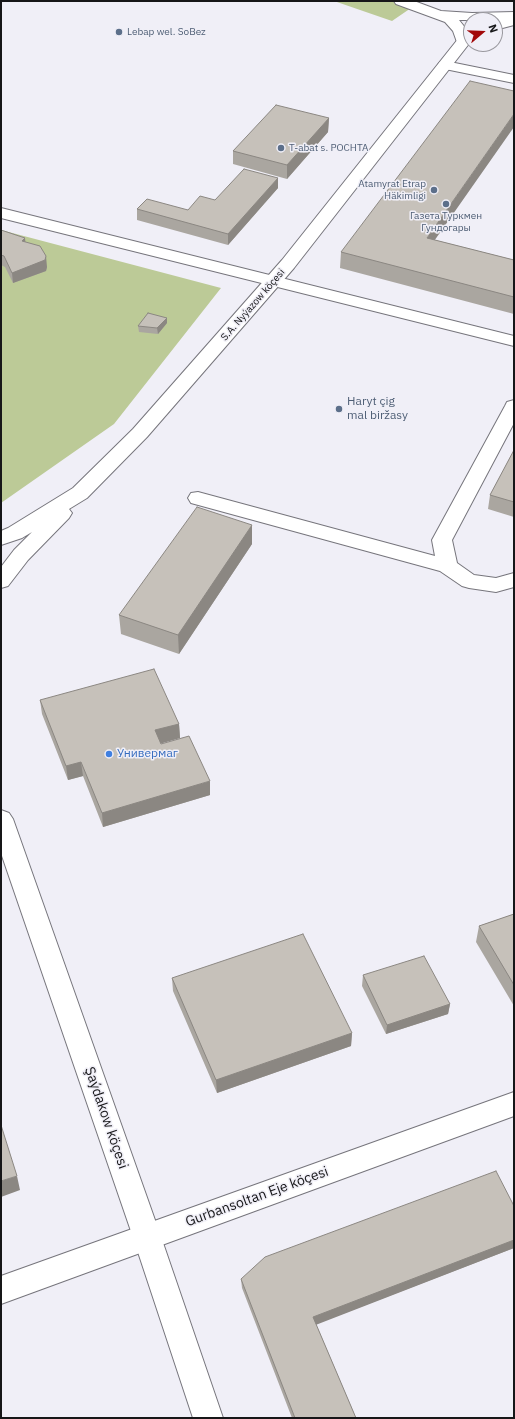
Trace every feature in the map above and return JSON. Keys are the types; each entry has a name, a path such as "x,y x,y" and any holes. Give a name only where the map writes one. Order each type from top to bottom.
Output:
{"street":[{"path":"401,1 450,19 463,34"},
{"path":"442,15 472,18 514,16"},
{"path":"503,23 514,20"},
{"name":"S.A. Nyýazow köçesi","path":"1,538 15,533 80,493 140,433 273,282 445,65 463,45"},
{"path":"445,65 514,79"},
{"path":"1,212 273,282 514,341"},
{"path":"447,566 442,540 514,406"},
{"path":"1,581 21,556 80,493"},
{"path":"198,498 447,566 469,581 496,585 514,580"},
{"name":"Şaýdakow köçesi","path":"1,819 147,1237 208,1418"},
{"name":"Gurbansoltan Eje köçesi","path":"1,1290 514,1104"}],"green space":[{"path":"334,1 391,1 411,8 392,21"},
{"path":"1,230 221,288 114,424 1,503"}],"building":[{"name":"Atamyrat Etrap Häkimligi","path":"470,81 514,91 514,114 427,238 514,260 514,297 341,252"},
{"name":"T-abat s. POCHTA","path":"276,105 329,118 287,165 233,151"},
{"path":"244,169 278,178 228,234 137,209 147,199 188,210 200,196 215,200"},
{"path":"1,230 25,238 22,241 40,246 46,256 45,260 12,273 4,256 1,255"},
{"path":"148,313 167,318 157,328 138,326"},
{"path":"514,450 514,502 490,495"},
{"path":"197,507 252,525 178,635 119,615"},
{"name":"Универмаг","path":"154,669 179,724 155,730 161,744 189,736 210,781 102,813 81,762 66,766 40,700"},
{"path":"514,914 514,985 479,926"},
{"path":"303,934 352,1033 216,1080 172,978"},
{"path":"424,956 450,1004 387,1025 363,975"},
{"path":"1,1125 17,1176 1,1181"},
{"path":"496,1171 514,1206 514,1240 313,1317 356,1418 295,1418 241,1279 265,1257"}],"place":[{"name":"Lebap wel. SoBez","path":"119,32"},
{"name":"T-abat s. POCHTA","path":"281,148"},
{"name":"Atamyrat Etrap Häkimligi","path":"434,190"},
{"name":"Газета Туркмен Гундогары","path":"446,204"},
{"name":"Haryt çig mal biržasy","path":"339,409"},
{"name":"Универмаг","path":"109,754"}]}
